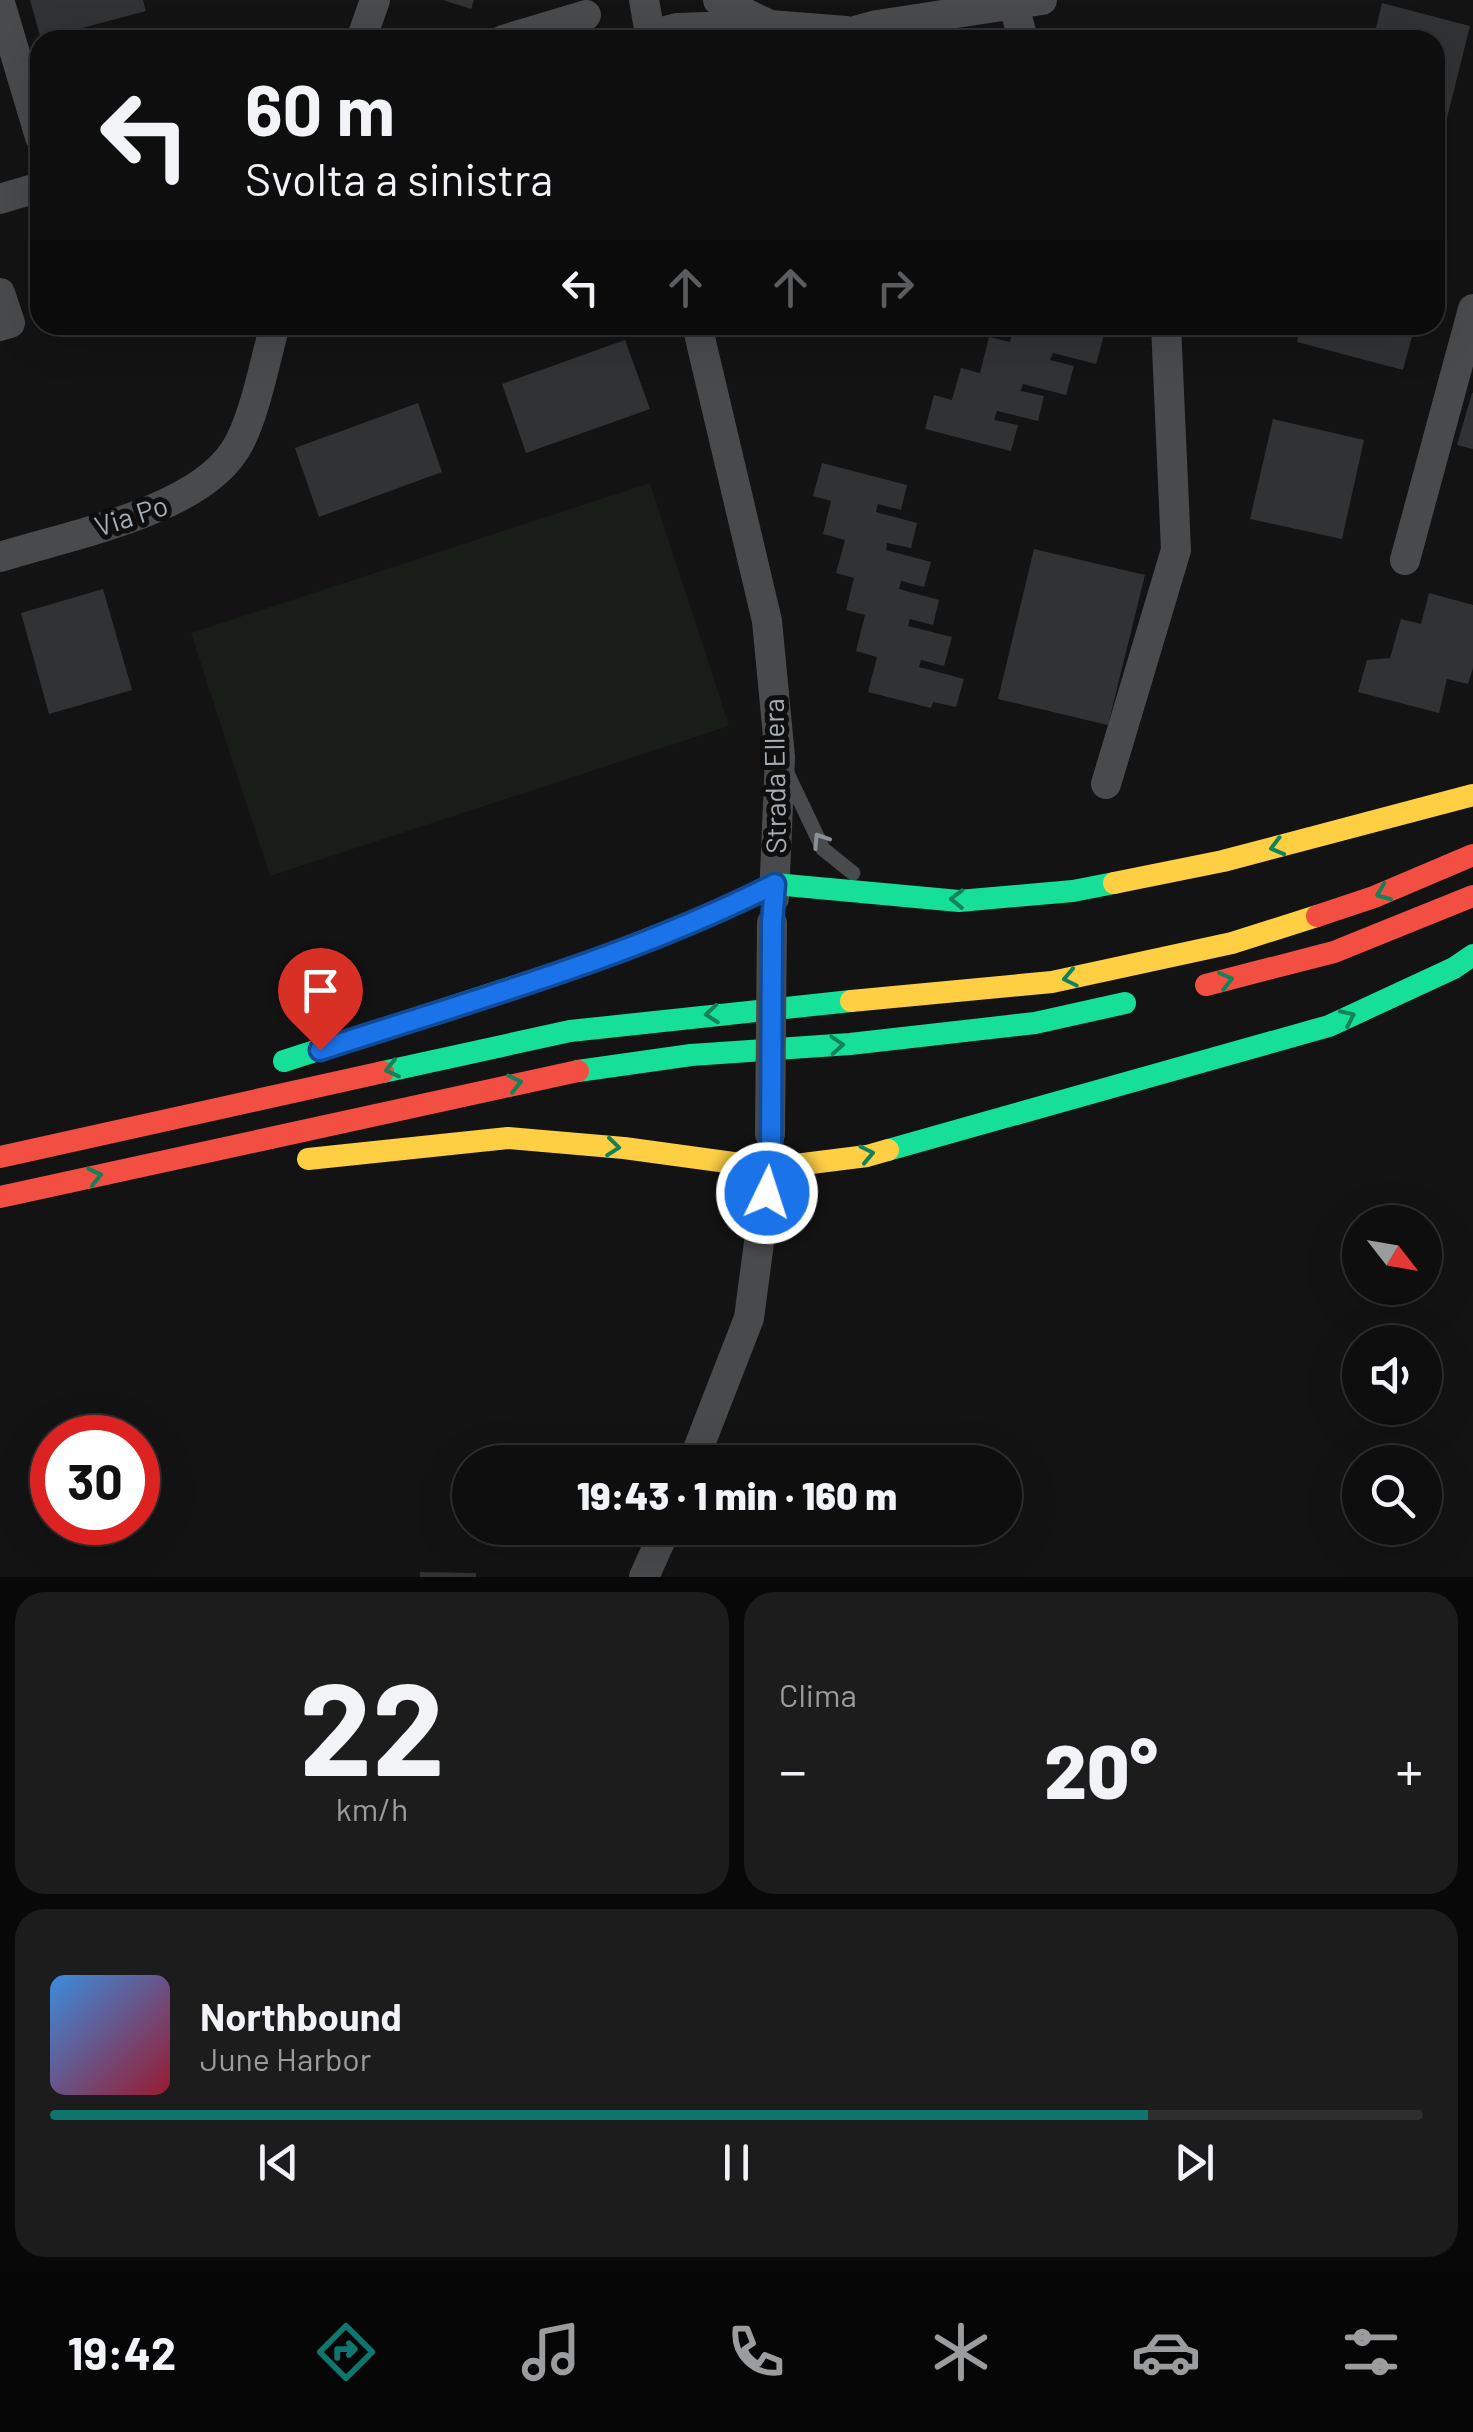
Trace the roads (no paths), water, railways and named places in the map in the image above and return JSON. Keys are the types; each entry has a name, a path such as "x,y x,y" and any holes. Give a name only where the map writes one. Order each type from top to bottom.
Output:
{"highway":[{"path":"254,1071 593,961 732,906 775,884 959,901 1073,891 1223,861 1473,796"},
{"path":"0,1157 570,1031 1052,982 1232,943 1374,897 1473,856"},
{"path":"1188,990 1334,952 1473,896"},
{"path":"167,1160 276,1162 508,1138 624,1148 771,1168 867,1156 1329,1026 1454,968 1473,955"},
{"path":"0,1197 557,1074 690,1055 850,1044 1036,1023 1150,998"},
{"path":"141,1124 222,1086"}],"street":[{"path":"364,30 375,0"},
{"path":"644,0 649,30"},
{"path":"718,0 770,25"},
{"path":"672,30 855,24 1028,2 1024,30"},
{"path":"0,3 30,103"},
{"path":"535,30 586,14"},
{"path":"0,199 30,190"},
{"path":"0,294 10,322 0,326"},
{"path":"1405,560 1473,309"},
{"name":"Via Po","path":"0,557 173,503 216,474 236,449 273,335"},
{"name":"Strada Ellera","path":"699,335 767,621 780,757 772,923 771,1168 749,1318 700,1445"},
{"path":"1106,784 1176,550 1166,335"},
{"path":"644,1577 658,1545"}],"lane":[{"path":"780,757 823,849 848,870 892,894"}]}
